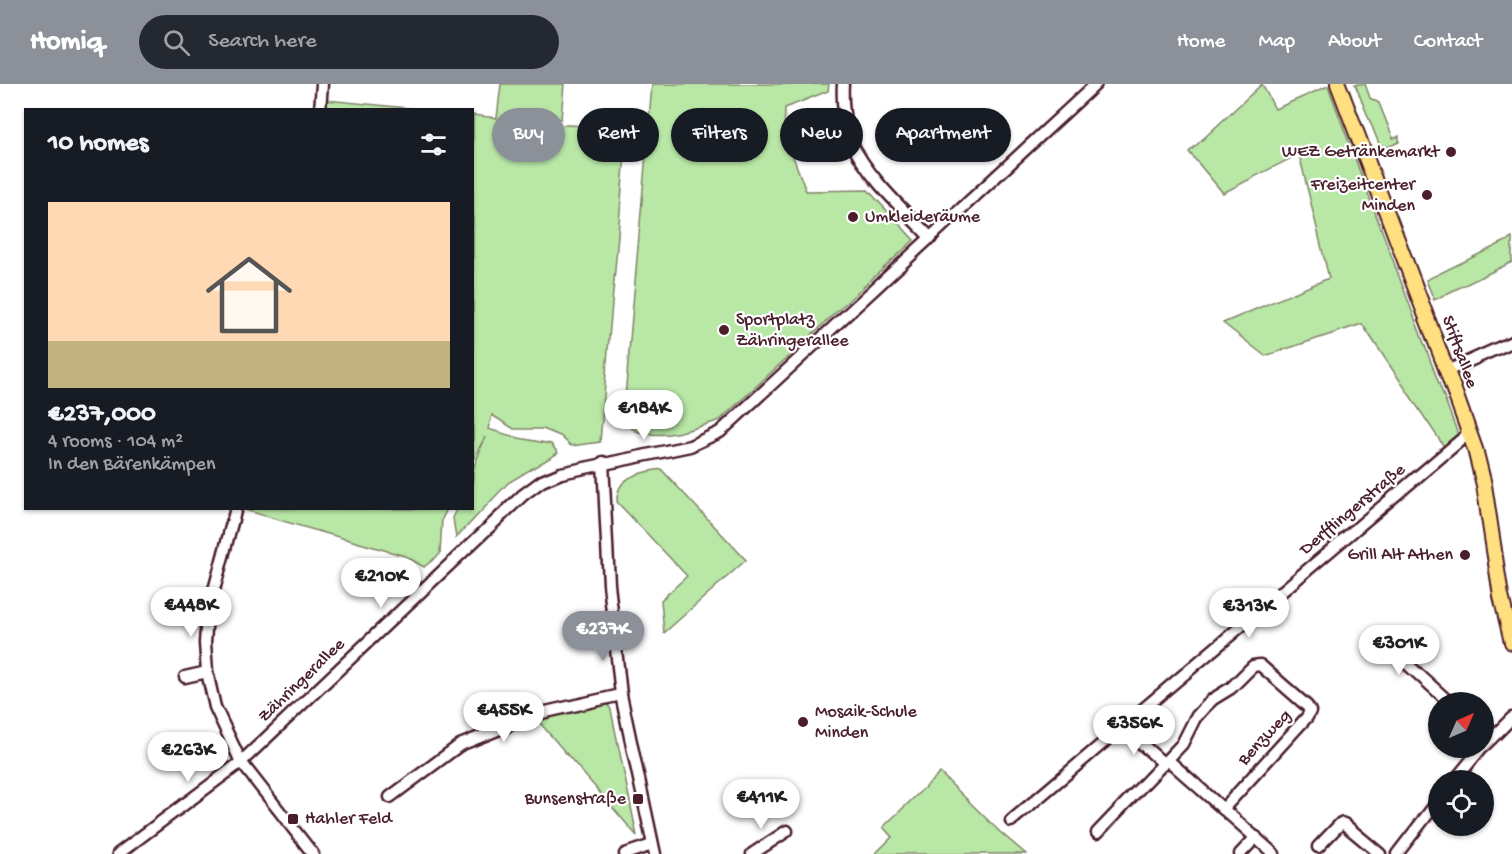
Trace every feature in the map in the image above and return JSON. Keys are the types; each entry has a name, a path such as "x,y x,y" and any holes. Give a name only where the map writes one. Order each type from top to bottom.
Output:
{"main road":[{"name":"Stiftsallee","path":"1338,84 1469,433 1484,485 1500,590 1512,642"}],"street":[{"path":"320,108 322,84"},
{"path":"843,84 842,92 849,138 873,177 931,238"},
{"name":"Zähringerallee","path":"118,854 241,762 523,495 542,481 561,473 603,462 690,446 720,432 1095,84"},
{"path":"1447,371 1512,342"},
{"name":"Derfflingerstraße","path":"1011,822 1469,433"},
{"path":"603,462 609,584 621,695 654,850 625,854"},
{"path":"235,510 207,616 205,643 207,672 215,707 241,762 313,854"},
{"path":"1395,639 1391,647 1394,652 1438,692"},
{"name":"Benzweg","path":"1097,833 1186,739 1195,718 1204,708 1213,699 1231,688 1253,666 1260,665 1310,711 1308,717 1223,809"},
{"path":"185,677 207,672"},
{"path":"390,797 460,745 537,714 621,695"},
{"path":"1494,733 1512,718"},
{"path":"1124,727 1274,854"},
{"path":"1463,770 1472,758"},
{"path":"1397,854 1428,814"},
{"path":"1318,847 1341,824 1344,824 1380,854"},
{"path":"752,854 787,831"},
{"path":"1240,854 1256,837"}],"green space":[{"path":"501,84 564,84 562,108 498,108"},
{"name":"Sportplatz Zähringerallee","path":"652,84 829,84 828,91 780,108 780,162 795,162 806,191 868,190 914,240 720,420 680,432 659,435 637,431 623,421 645,162 659,162 659,108 650,108"},
{"path":"1262,84 1275,109 1328,86 1459,437 1445,448 1362,324 1265,356 1223,323 1329,278 1299,154 1223,193 1189,152"},
{"path":"1355,84 1365,84 1370,98 1379,103 1393,138 1399,136 1399,142 1388,147 1379,144"},
{"path":"326,100 408,108 324,108"},
{"path":"474,115 492,117 492,162 565,162 565,125 574,125 577,125 577,162 624,162 600,442 571,446 560,436 543,429 514,429 492,415 488,429 551,444 558,453 508,483 456,538 453,518 457,510 474,510 474,466 485,437 474,457"},
{"path":"1512,238 1512,262 1434,300 1426,280"},
{"path":"661,469 746,560 664,633 661,600 687,576 617,502 618,493 625,481 638,474"},
{"path":"244,510 446,510 442,519 440,554 424,567 405,556"},
{"path":"602,703 609,706 611,710 637,836 535,717"},
{"path":"940,773 1000,832 1026,854 875,854 892,837 883,827"}],"place":[{"name":"WEZ Getränkemarkt","path":"1451,152"},
{"name":"Freizeitcenter Minden","path":"1427,195"},
{"name":"Umkleideräume","path":"853,217"},
{"name":"Sportplatz Zähringerallee","path":"724,330"},
{"name":"Grill Alt Athen","path":"1465,555"},
{"name":"Mosaik-Schule Minden","path":"803,722"},
{"name":"Bunsenstraße","path":"638,799"},
{"name":"Hahler Feld","path":"293,819"}]}
